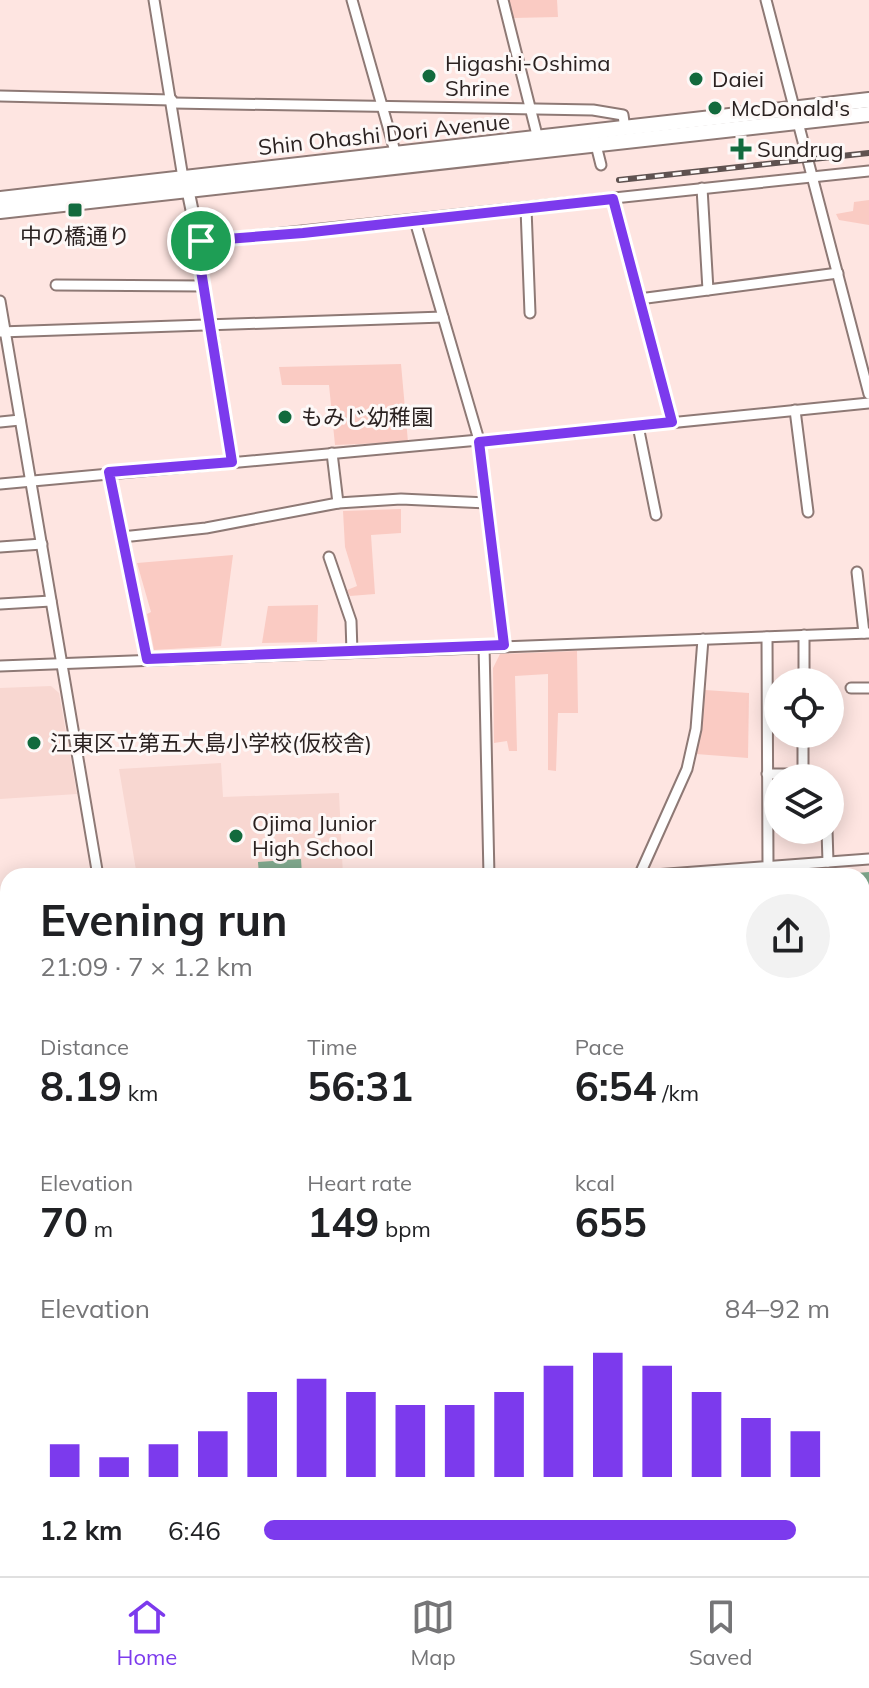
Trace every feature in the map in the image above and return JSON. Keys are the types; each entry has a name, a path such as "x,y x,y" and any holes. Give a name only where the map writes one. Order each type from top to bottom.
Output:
{"main road":[{"name":"Shin Ohashi Dori Avenue","path":"0,199 596,145 796,116 869,100"},
{"name":"Shin Ohashi Dori Avenue","path":"0,211 396,155 625,129 796,116 869,114"}],"street":[{"path":"154,0 186,184 204,241 198,252 232,462"},
{"path":"352,0 396,155"},
{"path":"503,0 538,139"},
{"path":"766,0 869,394"},
{"path":"0,96 593,110 623,115 625,129"},
{"path":"596,145 601,165"},
{"path":"204,241 869,171"},
{"path":"702,188 708,290"},
{"path":"613,199 672,422"},
{"path":"526,208 530,313"},
{"path":"415,221 479,441 504,645"},
{"path":"639,299 838,273"},
{"path":"56,285 203,286"},
{"path":"0,301 2,331 31,481 97,868"},
{"path":"2,331 443,317"},
{"path":"0,484 869,403"},
{"path":"795,410 808,512"},
{"path":"0,422 20,420"},
{"path":"638,426 656,515"},
{"path":"332,453 338,503"},
{"path":"109,472 147,659"},
{"path":"122,537 206,528 338,503 401,499 487,503"},
{"path":"0,547 42,544"},
{"path":"329,557 351,621 352,652"},
{"path":"0,666 484,645 866,633 857,572"},
{"path":"0,604 51,601"},
{"path":"804,635 804,668"},
{"path":"767,637 767,764"},
{"path":"644,868 687,769 696,729 703,639"},
{"path":"484,645 489,868"},
{"path":"851,688 869,688"},
{"path":"768,844 768,867"},
{"path":"827,844 828,862"},
{"path":"754,868 869,859"}],"shaded area":[{"path":"508,0 557,0 558,17 513,18"},
{"path":"869,200 869,225 839,220 836,214 853,211 854,202"},
{"path":"401,364 408,442 335,445 329,385 282,385 279,367"},
{"path":"401,509 401,533 371,535 375,594 350,596 347,590 357,586 345,547 343,511"},
{"path":"233,555 221,646 154,650 147,614 151,612 137,563"},
{"path":"318,605 317,642 262,643 268,606"},
{"path":"577,651 578,713 558,713 556,771 548,770 548,674 515,676 517,751 509,751 507,741 494,743 493,668 500,654"},
{"name":"江東区立第五大島小学校(仮校舎)","path":"51,686 59,693 77,794 0,799 0,688"},
{"path":"705,690 749,693 748,758 696,754"},
{"name":"Ojima Junior High School","path":"221,763 223,797 339,793 343,868 136,868 119,769"},
{"path":"301,859 302,868 258,868 258,862"}],"railway":[{"path":"619,180 869,153"}],"place":[{"name":"Higashi-Oshima Shrine","path":"429,76"},
{"name":"Daiei","path":"696,79"},
{"name":"McDonald's","path":"715,108"},
{"name":"Sundrug","path":"741,149"},
{"name":"中の橋通り","path":"75,210"},
{"name":"もみじ幼稚園","path":"285,417"},
{"name":"江東区立第五大島小学校(仮校舎)","path":"34,743"},
{"name":"Ojima Junior High School","path":"236,836"}],"route":[{"path":"613,199 672,422 479,442 504,645 147,659 109,472 232,462 198,252 201,241 246,239 613,199"}]}
